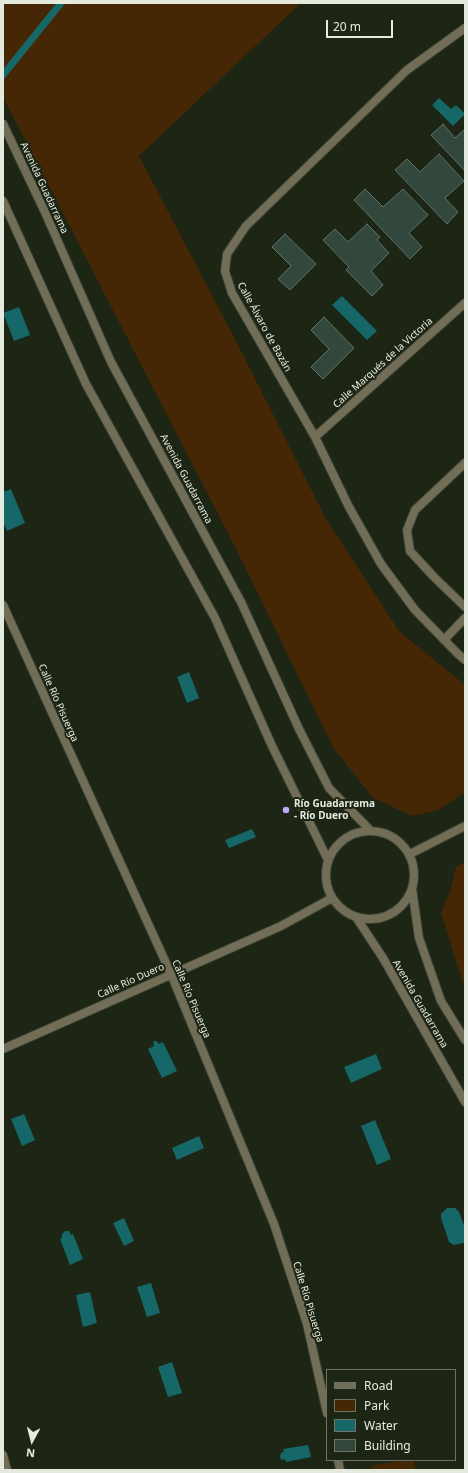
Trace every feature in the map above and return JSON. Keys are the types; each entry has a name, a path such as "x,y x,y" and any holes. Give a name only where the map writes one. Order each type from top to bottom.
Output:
{"street":[{"name":"Calle Álvaro de Bazán","path":"465,28 407,70 246,226 227,254 225,271 232,293 315,437 349,508 381,564 415,610 465,660"},
{"name":"Avenida Guadarrama","path":"3,124 44,210 111,362 241,602 299,729 329,788 370,830"},
{"path":"3,201 86,384 215,618 272,746 328,860"},
{"name":"Calle Marqués de la Victoria","path":"315,437 465,304"},
{"path":"465,463 415,510 407,530 410,551 434,577 465,606"},
{"name":"Calle Río Pisuerga","path":"3,605 171,974 274,1224 307,1324 326,1408"},
{"path":"444,640 465,618"},
{"path":"410,854 465,826"},
{"path":"370,830 382,832 393,837 410,854 414,871 412,888 406,900 396,910 384,917 370,919 356,917 343,910 332,898 327,886 326,873 328,860 334,848 344,839 356,832 370,830"},
{"name":"Avenida Guadarrama","path":"412,888 419,938 441,1001 465,1040"},
{"name":"Calle Río Duero","path":"3,1050 281,926 332,898"},
{"name":"Avenida Guadarrama","path":"356,917 382,958 465,1102"},
{"path":"3,1455 7,1470"}],"green space":[{"path":"3,3 301,3 139,156 236,341 325,517 399,631 465,685 465,792 439,810 412,816 372,797 333,747 235,547 3,97"},
{"path":"465,862 465,989 441,913 450,891 456,867"},
{"path":"399,1461 414,1461 415,1470 372,1470 371,1466"}],"water":[{"path":"439,98 451,109 456,105 465,114 453,126 432,105"},
{"path":"342,296 377,331 367,340 332,305"},
{"path":"19,307 30,335 14,341 3,313"},
{"path":"11,489 25,523 7,531 3,522 3,492"},
{"path":"189,672 199,698 187,703 177,677"},
{"path":"252,829 256,837 229,848 225,840"},
{"path":"153,1041 156,1041 159,1044 163,1042 177,1071 162,1078 148,1049 154,1046"},
{"path":"376,1054 382,1069 351,1083 344,1067"},
{"path":"24,1114 35,1140 22,1146 11,1119"},
{"path":"375,1120 391,1159 377,1165 361,1126"},
{"path":"199,1136 204,1148 177,1160 172,1148"},
{"path":"447,1208 455,1208 459,1212 465,1228 465,1242 463,1243 454,1245 449,1242 441,1218 441,1214"},
{"path":"124,1218 134,1241 124,1246 113,1223"},
{"path":"65,1231 69,1231 71,1235 73,1234 83,1259 70,1265 60,1239"},
{"path":"151,1283 160,1313 147,1317 137,1287"},
{"path":"90,1292 97,1323 83,1327 76,1295"},
{"path":"172,1362 182,1393 168,1397 158,1367"},
{"path":"308,1445 311,1457 286,1462 285,1459 281,1460 280,1456 281,1453 284,1452 283,1449"}],"building":[{"path":"443,124 455,138 465,129 465,171 431,135"},
{"path":"439,154 464,181 445,198 458,212 447,224 395,170 407,159 420,172"},
{"path":"365,189 383,207 403,189 428,215 409,233 422,247 410,259 354,200"},
{"path":"367,224 380,237 377,240 389,253 371,271 383,285 372,296 346,270 349,267 323,240 335,229 348,242"},
{"path":"285,234 316,264 290,290 278,279 291,266 272,247"},
{"path":"324,317 354,348 323,379 311,367 329,349 311,330"}],"waterway":[{"path":"3,75 61,3"}],"place":[{"name":"Río Guadarrama - Río Duero","path":"286,810"}]}
